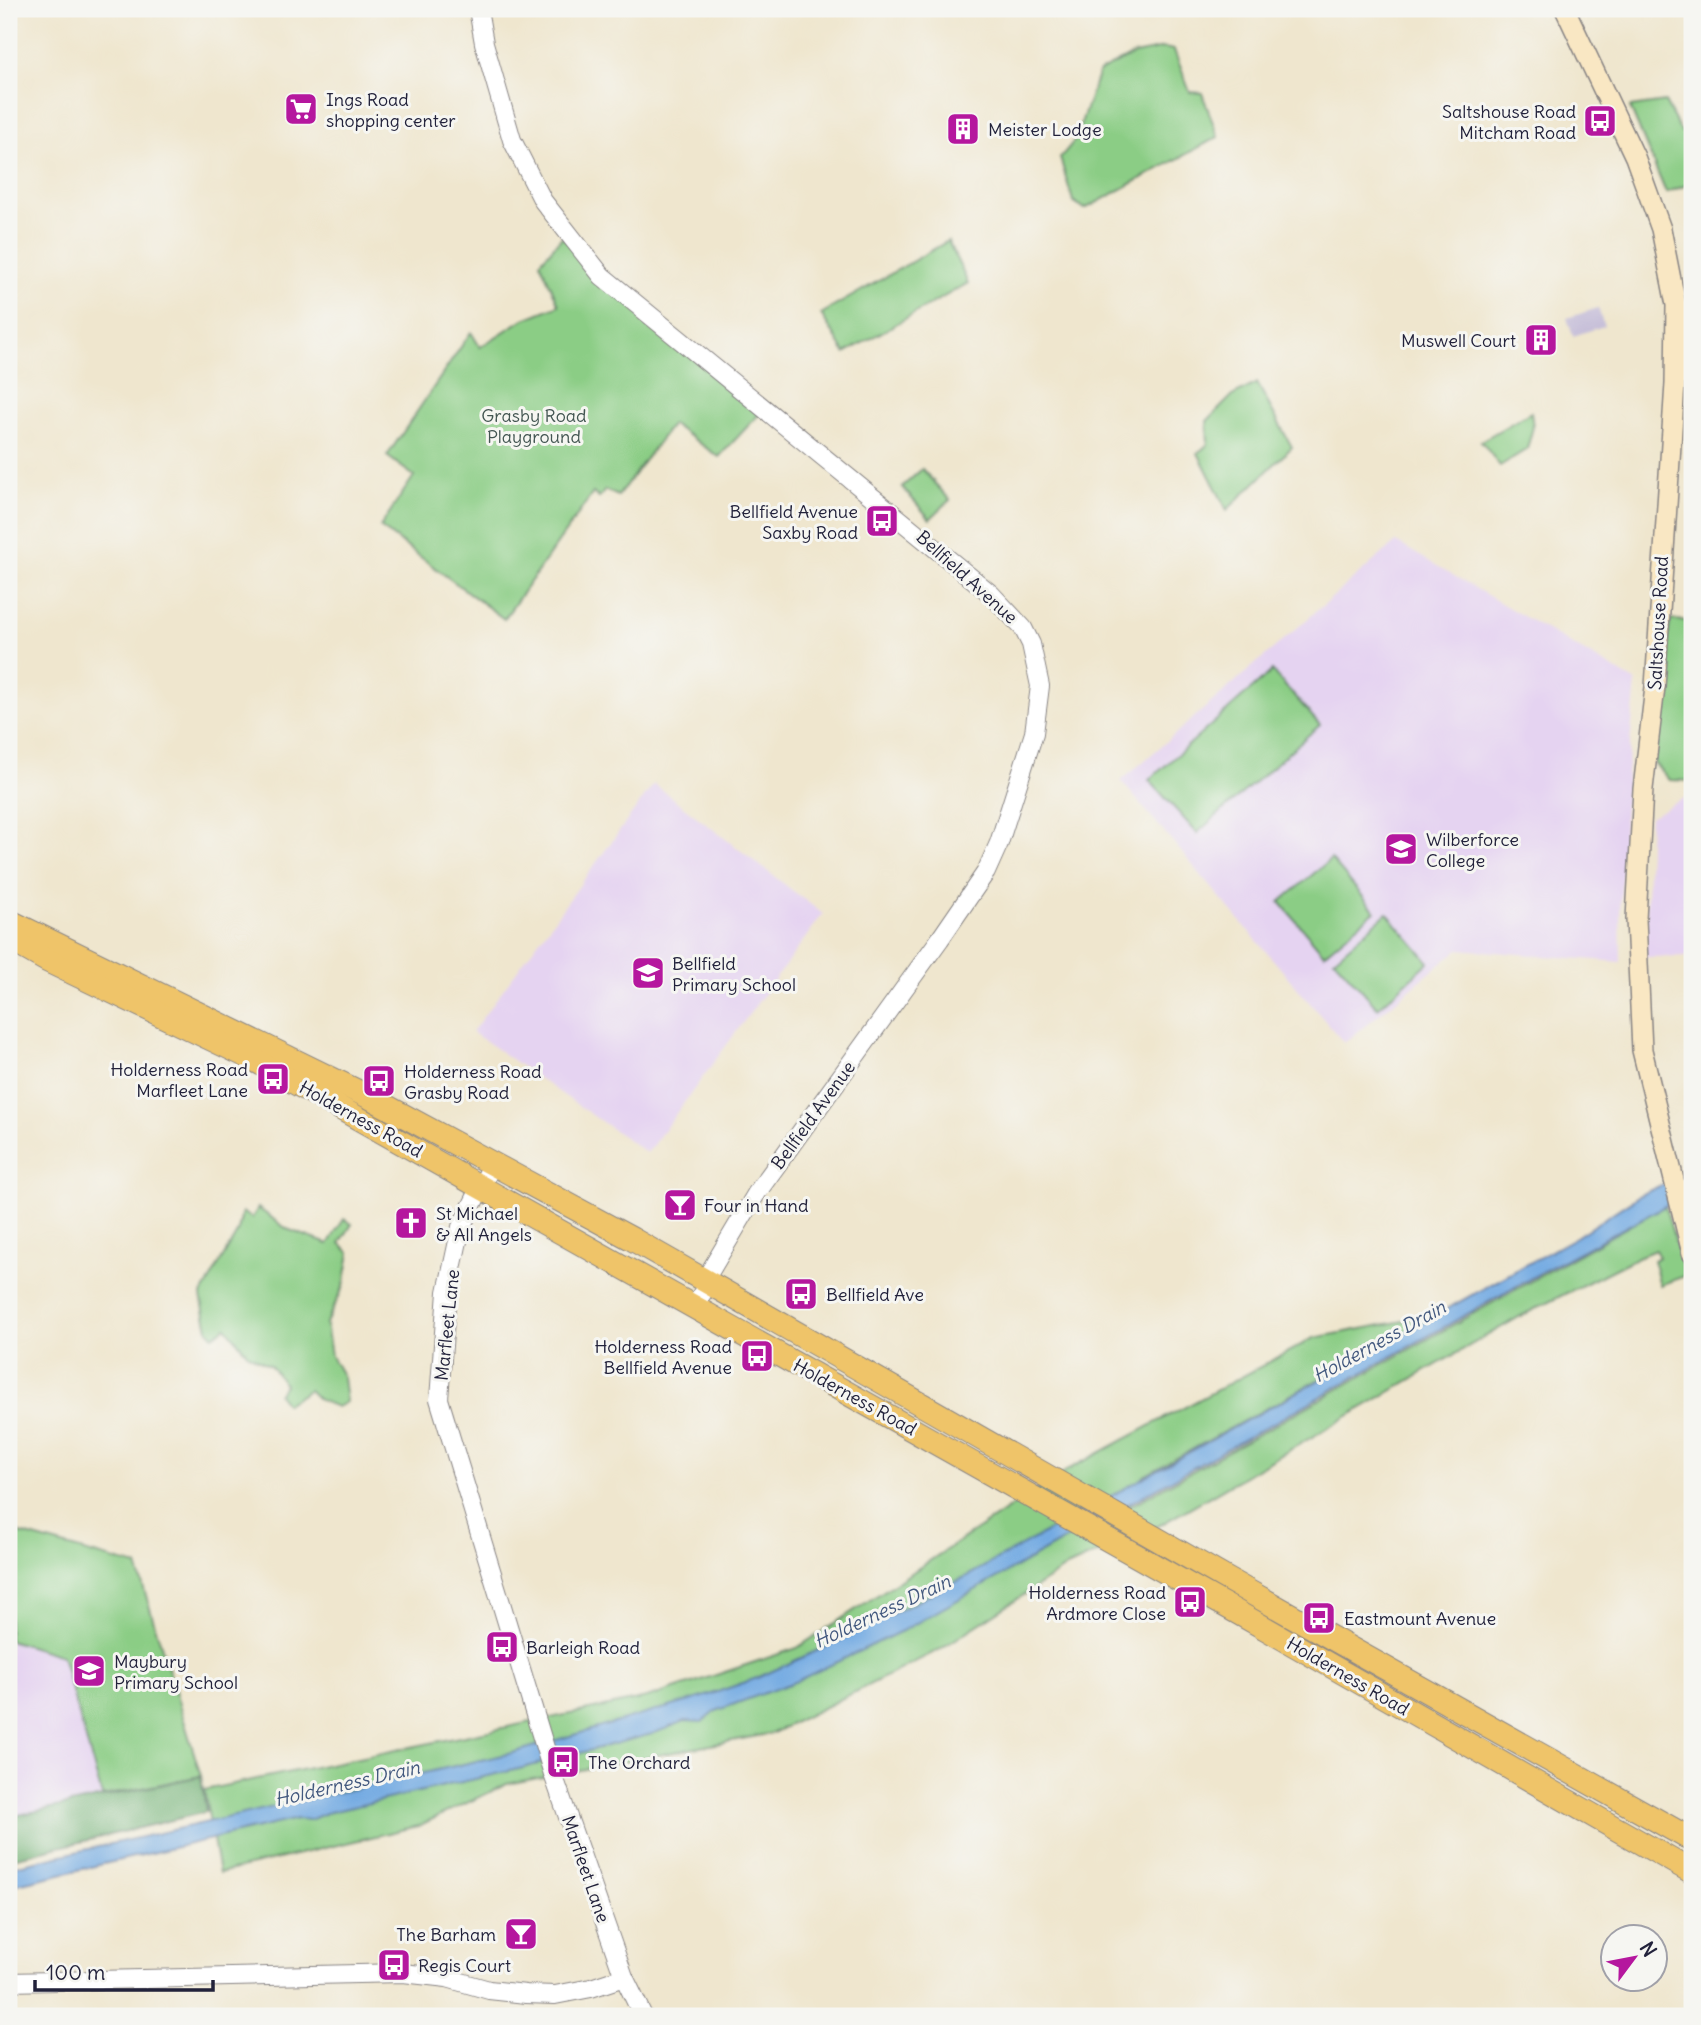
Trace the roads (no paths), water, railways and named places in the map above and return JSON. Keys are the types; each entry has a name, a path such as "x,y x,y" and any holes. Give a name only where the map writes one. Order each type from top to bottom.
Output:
{"highway":[{"name":"Holderness Road","path":"9,921 130,982 245,1034 371,1098 707,1281 1692,1840"},
{"name":"Holderness Road","path":"9,939 46,960 251,1058 1098,1534 1692,1872"}],"main road":[{"name":"Saltshouse Road","path":"1565,9 1635,157 1661,229 1676,305 1675,384 1655,687 1643,789 1636,919 1642,1050 1692,1253"}],"street":[{"name":"Bellfield Avenue","path":"478,9 484,43 512,140 543,201 602,276 962,569 1011,612 1031,644 1037,666 1039,708 1013,807 986,872 756,1194 694,1306"},
{"name":"Marfleet Lane","path":"492,1165 461,1227 447,1292 439,1399 554,1774 624,1977 643,2016"},
{"path":"9,1982 403,1973 447,1978 489,1990 555,1995 592,1988 624,1977"}],"water":[{"path":"1692,1171 1692,1196 1665,1206 1553,1266 902,1631 797,1681 716,1711 702,1722 685,1721 652,1734 519,1769 326,1813 310,1820 297,1819 9,1886 9,1867 512,1753 703,1697 757,1678 834,1643 967,1576 1576,1237 1640,1195"}],"place":[{"name":"Ings Road shopping center","path":"301,109"},
{"name":"Saltshouse Road Mitcham Road","path":"1600,121"},
{"name":"Meister Lodge","path":"963,129"},
{"name":"Muswell Court","path":"1541,340"},
{"name":"Bellfield Avenue Saxby Road","path":"882,521"},
{"name":"Wilberforce College","path":"1401,849"},
{"name":"Bellfield Primary School","path":"648,973"},
{"name":"Holderness Road Marfleet Lane","path":"273,1079"},
{"name":"Holderness Road Grasby Road","path":"379,1081"},
{"name":"Four in Hand","path":"680,1205"},
{"name":"St Michael & All Angels","path":"411,1223"},
{"name":"Bellfield Ave","path":"801,1294"},
{"name":"Holderness Road Bellfield Avenue","path":"757,1356"},
{"name":"Holderness Road Ardmore Close","path":"1190,1602"},
{"name":"Eastmount Avenue","path":"1319,1618"},
{"name":"Barleigh Road","path":"502,1647"},
{"name":"Maybury Primary School","path":"89,1671"},
{"name":"The Orchard","path":"563,1762"},
{"name":"The Barham","path":"521,1934"},
{"name":"Regis Court","path":"394,1965"}],"park label":[{"name":"Grasby Road Playground","path":"534,425"}],"water label":[{"name":"Holderness Drain","path":"1379,1341"},
{"name":"Holderness Drain","path":"882,1611"},
{"name":"Holderness Drain","path":"347,1783"}]}
